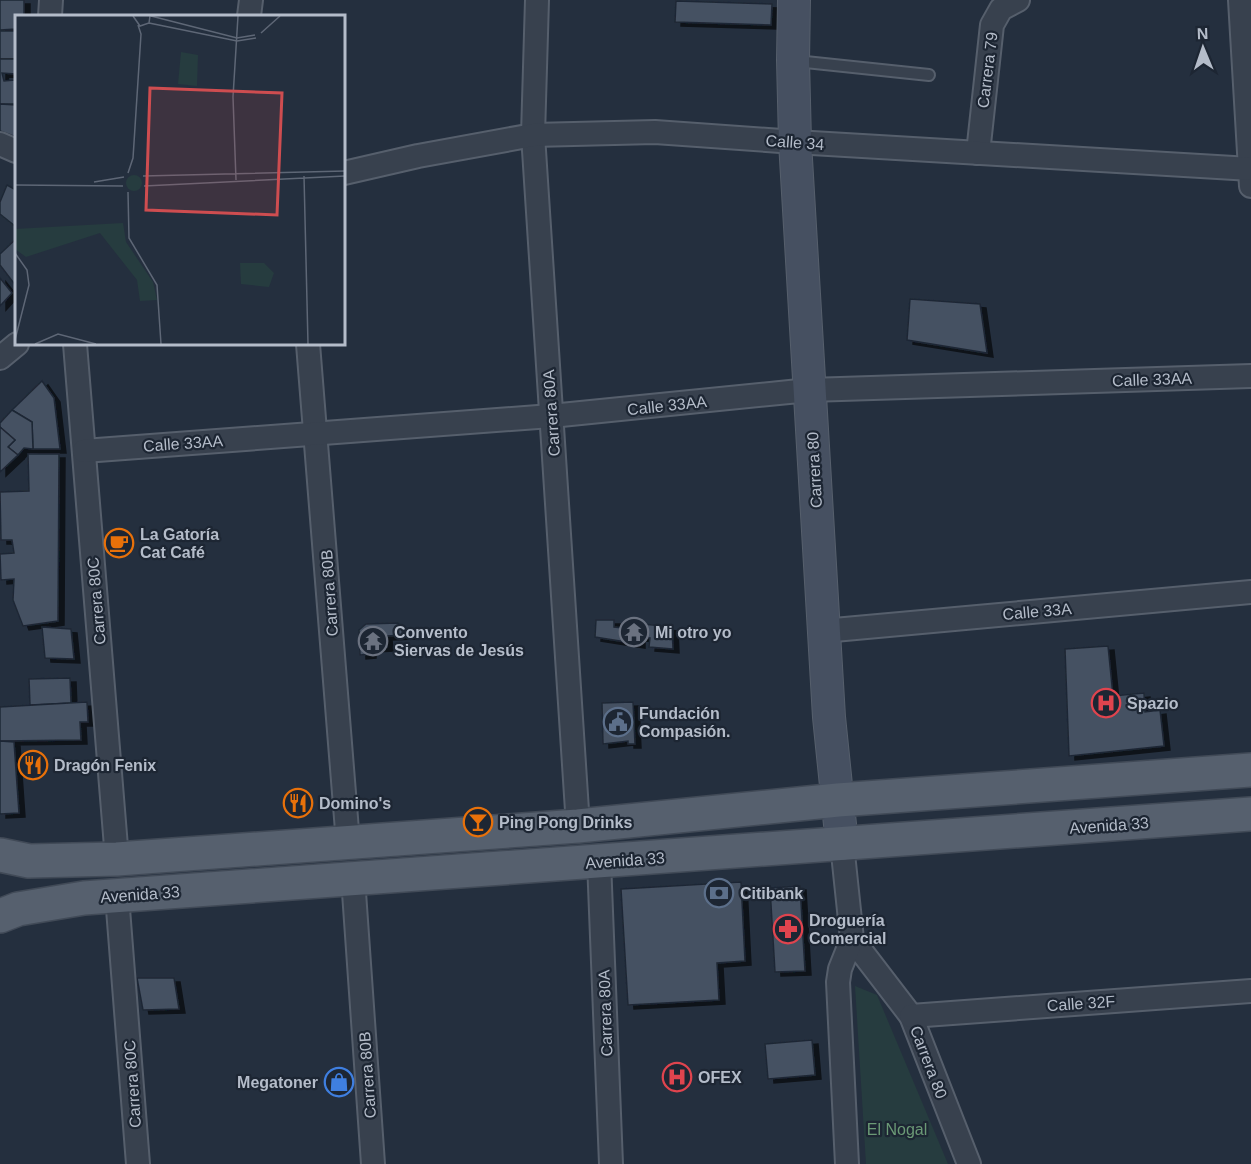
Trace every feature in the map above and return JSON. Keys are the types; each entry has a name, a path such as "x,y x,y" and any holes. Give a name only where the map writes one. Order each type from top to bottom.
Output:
{"main road":[{"path":"0,855 29,861 117,859 578,826 838,800 1251,770"},
{"name":"Avenida 33","path":"0,916 18,909 84,898 1251,814"}],"street":[{"path":"50,15 51,0"},
{"path":"249,15 251,0"},
{"name":"Carrera 80A","path":"537,0 533,135 578,826"},
{"name":"Carrera 80","path":"794,0 795,142 823,631 829,717 852,939 840,969 838,982 847,1164"},
{"name":"Carrera 79","path":"978,153 992,25 1001,9 1018,0"},
{"path":"1240,0 1251,186"},
{"name":"Calle 34","path":"345,173 418,156 533,135 655,132 1251,169"},
{"path":"0,144 15,151"},
{"path":"0,358 16,345"},
{"name":"Carrera 80C","path":"75,345 117,859"},
{"name":"Carrera 80B","path":"308,345 348,843"},
{"name":"Calle 33AA","path":"84,451 551,417 809,390 1251,376"},
{"name":"Calle 33A","path":"823,631 1251,592"},
{"name":"Carrera 80A","path":"599,861 611,1164"},
{"name":"Carrera 80B","path":"353,878 373,1164"},
{"name":"Carrera 80C","path":"117,896 138,1164"},
{"name":"Carrera 80","path":"852,939 911,1016 969,1164"},
{"name":"Calle 32F","path":"911,1016 1251,991"}],"lane":[{"path":"793,60 929,75"}],"green space":[{"name":"El Nogal","path":"855,986 877,995 948,1164 866,1164"}],"building":[{"path":"0,0 24,0 24,15 15,15 15,29 0,30"},
{"path":"676,1 772,4 771,25 675,22"},
{"path":"0,31 15,31 15,59 0,59"},
{"path":"0,59 15,59 15,74 2,73 4,81 15,80 15,104 0,104"},
{"path":"0,104 15,105 15,137 0,131"},
{"path":"7,185 15,189 15,226 0,214 0,202"},
{"path":"15,240 15,285 0,265 0,254"},
{"path":"0,278 12,293 0,306"},
{"path":"910,299 980,304 987,353 907,340"},
{"path":"42,381 54,398 60,449 33,449 32,422 12,410"},
{"path":"12,410 32,422 33,449 24,448 18,455 8,447 15,440 0,427 0,423"},
{"path":"0,427 15,440 8,447 18,455 0,472"},
{"path":"28,454 59,454 58,621 23,626 13,600 14,579 1,580 0,554 14,553 12,540 1,540 0,492 29,491"},
{"name":"Mi otro yo","path":"596,620 614,620 614,627 623,628 623,622 672,627 673,649 649,647 650,638 639,637 639,644 595,637"},
{"name":"Convento Siervas de Jesús","path":"398,623 408,635 386,636 387,647 370,648 370,654 360,655 359,630 366,624"},
{"path":"42,627 71,629 74,659 45,658"},
{"name":"Spazio","path":"1108,646 1113,696 1144,693 1145,712 1160,710 1164,746 1069,756 1065,649"},
{"path":"70,678 71,703 30,705 29,679"},
{"path":"87,702 88,722 80,722 81,740 0,741 0,707"},
{"name":"Fundación Compasión.","path":"633,702 635,744 628,744 628,741 603,744 602,703"},
{"path":"0,741 14,742 19,813 0,814"},
{"path":"741,882 745,961 717,963 719,1000 628,1005 621,889"},
{"name":"Droguería Comercial","path":"800,886 805,971 775,972 770,888"},
{"path":"137,978 174,978 179,1009 143,1010"},
{"path":"812,1040 815,1075 768,1079 765,1044"}],"place":[{"name":"La Gatoría Cat Café","path":"119,543"},
{"name":"Mi otro yo","path":"634,632"},
{"name":"Convento Siervas de Jesús","path":"373,641"},
{"name":"Spazio","path":"1106,703"},
{"name":"Fundación Compasión.","path":"618,722"},
{"name":"Dragón Fenix","path":"33,765"},
{"name":"Domino's","path":"298,803"},
{"name":"Ping Pong Drinks","path":"478,822"},
{"name":"Citibank","path":"719,893"},
{"name":"Droguería Comercial","path":"788,929"},
{"name":"OFEX","path":"677,1077"},
{"name":"Megatoner","path":"339,1082"}]}
